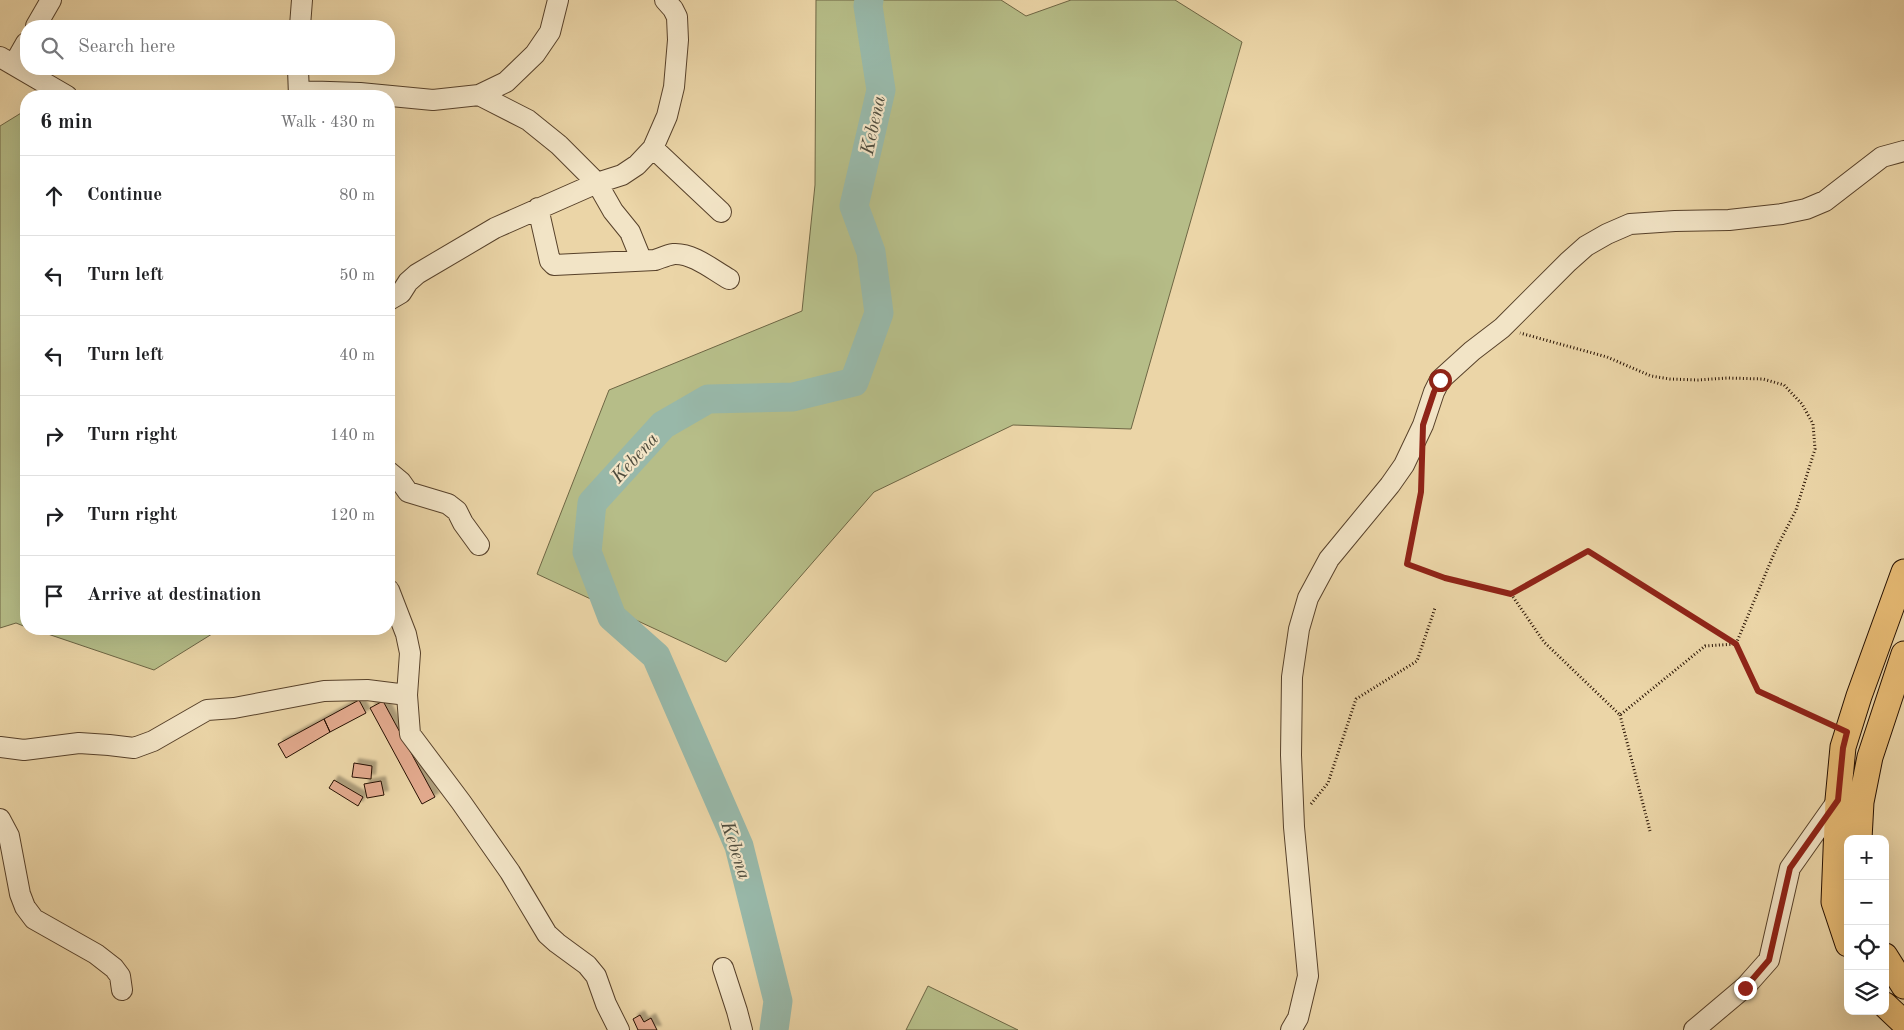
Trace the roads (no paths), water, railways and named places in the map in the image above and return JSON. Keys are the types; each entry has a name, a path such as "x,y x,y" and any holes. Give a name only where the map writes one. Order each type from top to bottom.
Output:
{"main road":[{"path":"1844,932 1834,902 1838,800 1843,748 1904,572"},
{"path":"1859,835 1860,802 1870,757 1904,654"},
{"path":"1889,962 1904,986"},
{"path":"1889,1009 1904,1024"}],"street":[{"path":"39,20 51,0"},
{"path":"300,20 302,0"},
{"path":"395,96 433,100 479,95 506,82 535,54 550,32 558,0"},
{"path":"395,296 417,274 495,228 538,208 622,175 637,165 653,148 667,116 674,87 678,40 676,16 665,0"},
{"path":"20,48 7,60 20,68"},
{"path":"32,75 57,90"},
{"path":"298,75 299,90"},
{"path":"479,95 528,120 559,145 598,183 613,211 630,232 641,259"},
{"path":"653,148 721,212"},
{"path":"1292,1030 1298,1018 1308,976 1294,827 1292,755 1292,677 1299,629 1308,598 1329,559 1390,485 1404,465 1423,425 1440,380 1472,351 1502,328 1586,246 1607,234 1630,224 1729,220 1782,214 1806,209 1825,201 1882,156 1904,151"},
{"path":"538,208 550,261 554,265 641,259 655,260 668,255 681,254 706,265 728,279"},
{"path":"395,477 408,492 448,504 456,511 479,544"},
{"path":"395,602 406,634 410,653 407,695 410,734 510,872 547,934 587,965 596,976 606,1004 619,1030"},
{"path":"0,747 24,750 79,743 134,748 152,741 207,710 234,708 324,691 367,690 407,695"},
{"path":"1694,1030 1745,988 1769,960 1790,868 1838,800"},
{"path":"0,819 9,836 20,894 25,907 34,919 96,954 114,968 120,976 122,990"},
{"path":"723,968 742,1030"}],"waterway":[{"name":"Kebena","path":"774,1030 778,1001 739,846 656,656 612,617 587,552 592,503 663,425 708,399 793,397 854,382 879,313 871,252 854,206 881,90 868,6 869,0"}]}
